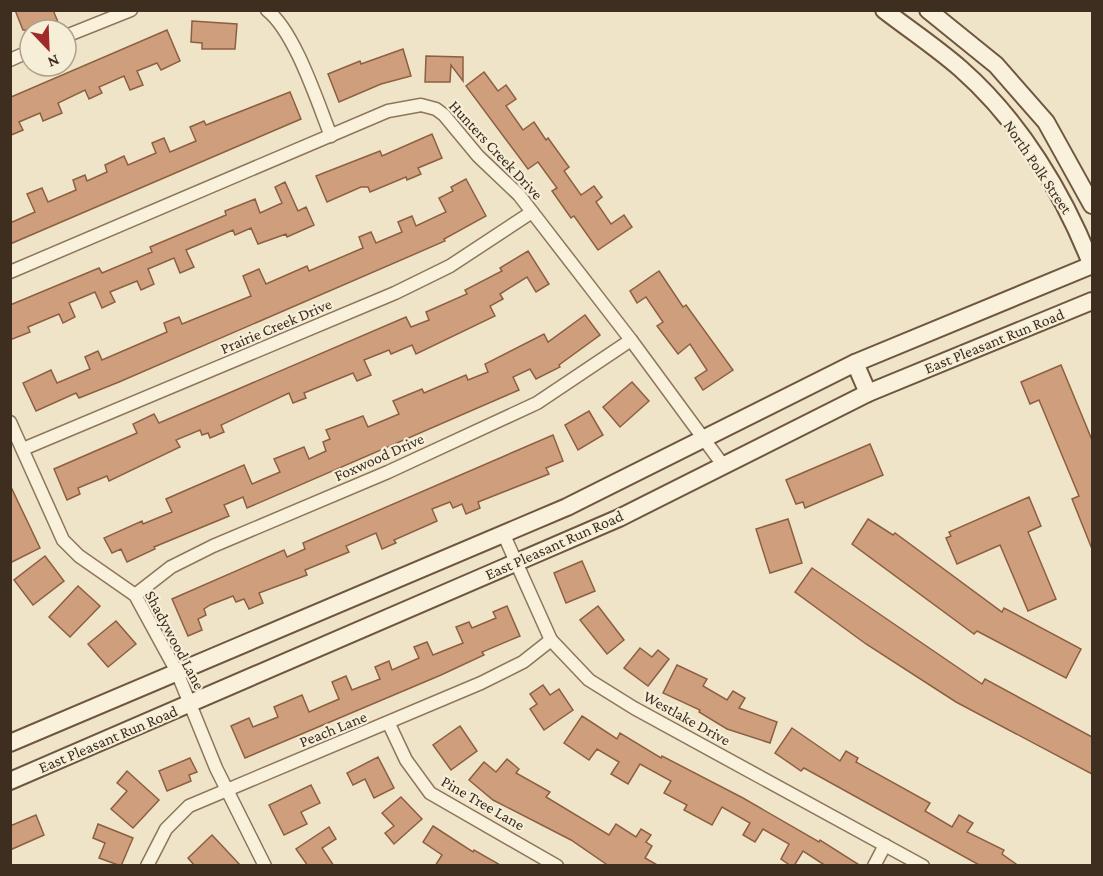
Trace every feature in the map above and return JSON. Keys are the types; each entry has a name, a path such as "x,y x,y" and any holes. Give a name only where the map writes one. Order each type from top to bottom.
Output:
{"main road":[{"name":"North Polk Street","path":"884,10 962,70 1015,129 1071,217 1092,265"},
{"name":"North Polk Street","path":"933,14 996,65 1046,122 1092,205"},
{"name":"East Pleasant Run Road","path":"10,743 567,507 855,363 1092,265"},
{"name":"East Pleasant Run Road","path":"10,781 619,518 868,393 1092,301"},
{"path":"855,363 868,393"}],"street":[{"path":"78,31 131,10"},
{"path":"267,10 279,20 292,44 332,136"},
{"name":"Hunters Creek Drive","path":"10,272 388,111 422,105 436,109 532,212 706,439 723,465"},
{"name":"Prairie Creek Drive","path":"23,449 395,293 450,266 532,212"},
{"name":"Foxwood Drive","path":"135,595 171,567 213,546 388,472 537,403 631,340"},
{"name":"Shadywood Lane","path":"10,422 63,540 79,556 135,595 177,672 228,790 265,866"},
{"name":"Westlake Drive","path":"503,533 551,640 589,680 634,708 923,866"},
{"name":"Peach Lane","path":"147,866 166,829 189,806 389,724 523,662 551,640"},
{"name":"Pine Tree Lane","path":"389,724 406,760 430,793 557,866"},
{"path":"874,866 885,845"}],"building":[{"path":"15,10 53,10 56,18 18,18"},
{"path":"192,21 237,24 235,49 202,49 202,43 191,42"},
{"path":"167,30 180,61 161,70 157,63 137,71 143,85 130,90 124,76 99,87 102,93 89,99 85,90 58,103 62,113 43,121 40,113 19,122 23,130 11,135 11,97 55,78 78,78 78,68"},
{"path":"403,49 411,76 381,84 339,102 328,74 360,61 361,64"},
{"path":"426,56 463,57 463,81 451,65 450,82 425,82"},
{"path":"484,72 498,91 506,85 516,99 506,106 523,130 534,122 546,140 548,138 569,167 564,171 581,195 594,186 602,197 596,202 611,224 624,215 632,227 598,250 574,216 571,218 552,191 557,188 538,162 528,169 466,86"},
{"path":"290,92 301,119 10,244 10,223 35,212 27,194 42,188 48,202 76,190 73,180 85,175 87,181 107,172 105,165 124,156 128,165 156,153 152,143 164,138 170,152 196,141 190,127 204,121 206,125"},
{"path":"432,134 442,158 418,168 421,174 407,180 406,177 370,192 368,187 361,187 327,202 316,176 380,151 382,156"},
{"path":"466,179 486,216 444,239 445,241 119,382 79,398 76,393 36,411 23,383 51,370 57,383 90,369 85,357 98,351 102,360 167,332 164,323 179,317 182,324 251,296 243,276 259,269 266,284 307,266 309,271 363,248 359,237 371,232 376,243 402,232 398,222 412,216 416,226 446,212 439,198 453,191 451,187"},
{"path":"285,182 298,211 306,207 314,225 287,237 286,234 258,244 251,228 235,235 233,230 186,250 194,267 180,273 174,258 148,269 154,284 141,290 137,281 110,292 115,302 102,308 95,292 69,303 75,317 63,323 59,314 28,327 30,332 10,340 10,305 99,268 102,273 152,252 150,247 226,215 225,211 255,199 260,213 282,203 275,187"},
{"path":"528,251 549,284 536,292 527,277 500,294 503,299 490,306 495,316 416,354 412,345 391,354 389,350 364,360 371,375 357,381 353,373 304,393 306,398 293,403 289,393 221,425 224,432 210,438 208,433 202,435 200,430 176,440 180,447 109,481 107,476 78,488 80,494 67,500 54,469 137,433 133,424 154,414 159,423 406,317 411,327 429,320 426,312 467,294 465,290 502,271 500,268"},
{"path":"659,271 683,307 686,305 733,370 703,390 695,378 707,370 690,344 678,354 657,326 663,322 646,297 637,303 630,291"},
{"path":"585,315 600,335 559,365 560,367 536,379 530,369 513,377 519,390 247,508 243,497 224,505 229,516 154,547 155,549 127,562 121,549 112,553 104,538 142,521 143,524 172,512 166,499 244,465 252,484 280,472 274,459 304,447 309,459 326,451 323,442 330,439 326,430 363,416 368,427 399,414 393,401 422,389 424,393 466,375 468,380 488,372 485,364 544,334 548,342"},
{"path":"1061,365 1092,440 1092,549 1072,499 1079,496 1039,400 1030,404 1021,382"},
{"path":"632,382 649,401 620,427 603,407"},
{"path":"589,411 603,435 578,450 565,425"},
{"path":"553,435 563,461 546,468 549,474 478,502 480,508 466,514 462,504 453,508 450,502 432,509 437,521 394,540 396,543 382,549 376,533 346,546 349,552 305,570 307,575 259,593 263,603 249,609 244,599 236,602 233,596 210,605 204,609 206,615 198,619 202,630 188,636 172,599 284,550 287,557 305,549 303,543"},
{"path":"870,444 883,475 805,508 803,502 796,504 786,480"},
{"path":"11,487 40,548 10,563 10,519"},
{"path":"1029,497 1041,526 1028,532 1056,599 1028,611 1000,545 957,564 946,538 951,536 949,532"},
{"path":"788,519 802,563 770,573 756,529"},
{"path":"868,519 893,535 895,533 1002,612 1004,608 1081,649 1066,678 977,631 974,634 852,544"},
{"path":"45,556 64,581 33,605 14,580"},
{"path":"582,561 595,591 566,603 554,573"},
{"path":"812,568 982,684 985,679 1092,737 1092,774 956,702 866,644 795,592"},
{"path":"78,586 100,606 70,637 49,617"},
{"path":"507,606 520,636 482,652 484,655 441,675 245,758 231,726 249,718 253,727 278,717 274,707 302,695 309,712 339,699 332,682 346,676 352,690 380,679 375,667 389,661 392,670 419,658 414,647 427,642 433,655 463,643 456,627 469,622 472,628 496,618 493,612"},
{"path":"598,606 624,640 607,654 580,620"},
{"path":"116,621 136,644 108,667 88,644"},
{"path":"640,648 652,657 658,650 669,659 648,686 624,668"},
{"path":"677,665 707,679 703,686 727,700 733,691 745,698 739,708 777,722 770,743 727,729 699,712 700,710 663,693"},
{"path":"543,685 550,695 559,689 573,710 544,730 530,709 537,704 530,694"},
{"path":"582,716 617,739 620,733 661,758 662,756 743,798 819,842 820,840 861,866 826,866 803,851 794,866 791,866 781,859 789,844 763,829 755,842 743,835 750,823 722,807 712,825 684,810 687,805 664,793 671,781 640,764 628,784 611,774 619,762 597,749 589,760 564,743"},
{"path":"460,726 477,751 451,770 433,745"},
{"path":"792,728 840,761 846,751 858,758 856,762 930,803 925,811 952,827 959,815 973,823 967,832 1004,850 1002,854 1019,866 981,866 804,768 801,771 775,753"},
{"path":"378,757 394,788 374,798 365,779 353,785 347,773"},
{"path":"190,758 197,772 189,775 191,781 167,791 159,771"},
{"path":"507,759 519,769 516,773 550,792 546,797 609,835 616,824 636,837 641,829 651,835 646,842 652,846 645,858 659,866 609,866 571,840 493,800 469,780 484,762 496,772"},
{"path":"127,771 159,800 133,828 111,809 127,791 117,783"},
{"path":"311,785 320,803 301,812 307,824 284,835 269,805"},
{"path":"401,797 422,819 394,844 385,833 394,826 382,813"},
{"path":"36,815 44,835 10,850 10,826"},
{"path":"98,824 133,838 121,866 99,858 105,843 93,838"},
{"path":"433,826 473,852 474,850 502,866 435,866 442,855 423,842"},
{"path":"329,827 336,839 322,848 334,866 308,866 296,849"},
{"path":"212,835 241,866 195,866 188,858"}]}
